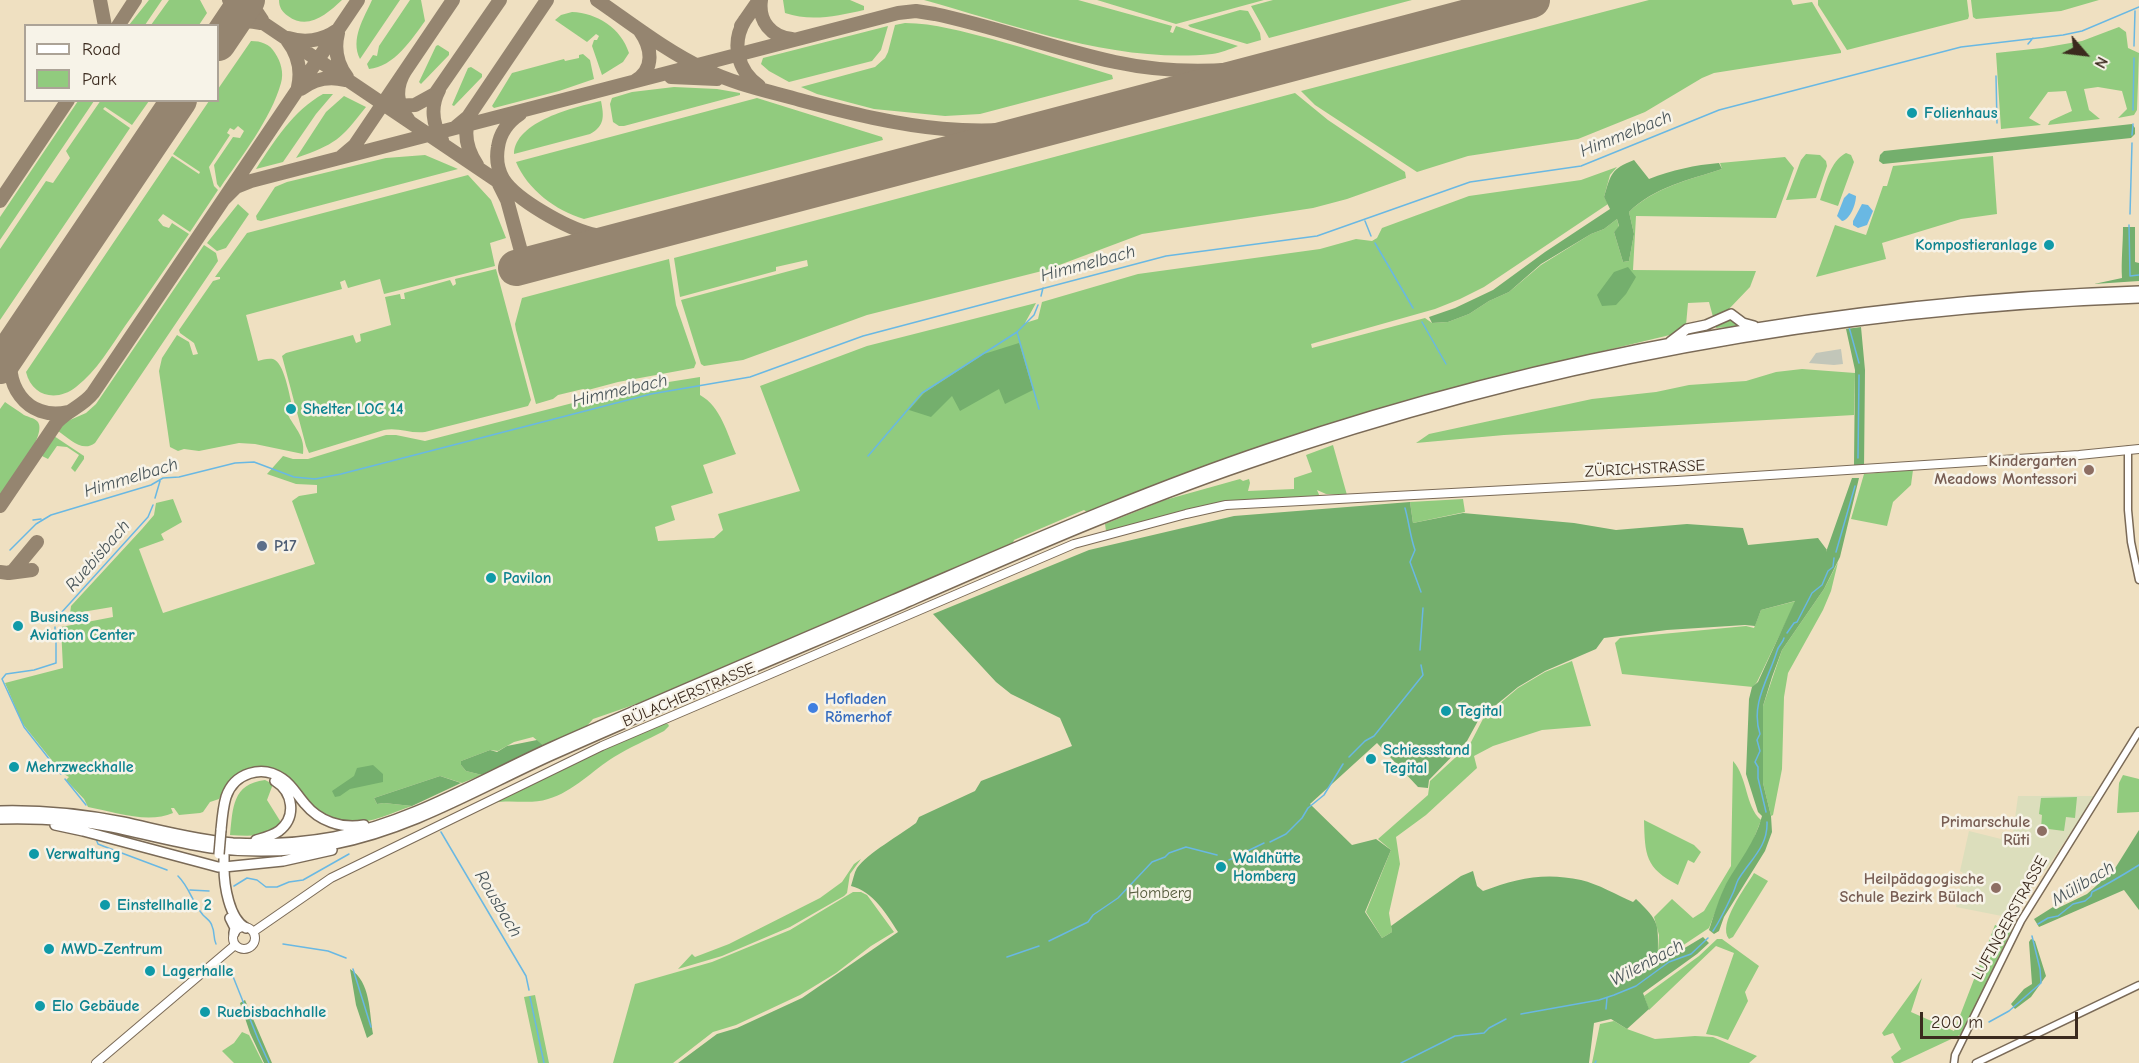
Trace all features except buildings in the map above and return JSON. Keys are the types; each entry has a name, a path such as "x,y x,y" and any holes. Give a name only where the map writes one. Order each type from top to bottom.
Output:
{"highway":[{"path":"15,818 74,829 221,867 283,861 308,856 363,840 552,748 1067,525 1175,482 1279,445 1433,398 1529,373 1668,343 1837,316 1949,303 2139,291"},
{"path":"0,819 81,822 206,847 261,851 297,849 361,838 1069,532 1210,477 1363,426 1544,377 1639,356 1756,335 1949,310 2139,298"},
{"path":"1668,343 1687,329 1706,325 1731,314 1743,323 1760,327"},
{"path":"224,830 224,803 232,786 242,777 259,771 271,772 282,778 311,810 330,822 354,826 400,822"},
{"path":"234,933 234,926 218,883 224,830 231,801 239,786 257,777 277,782 286,790 290,800 288,820 273,834 246,843"},
{"path":"0,811 39,811 83,815 202,839 246,843 283,843 324,839 400,822"},
{"path":"221,867 230,903 239,923 250,930"}],"main road":[{"name":"ZÜRICHSTRASSE","path":"1154,522 1226,505 1677,481 2065,456 2139,449"},
{"name":"BÜLACHERSTRASSE","path":"250,930 340,874 602,746 1074,544 1154,522"},
{"path":"241,928 250,930 254,941 249,948 242,949 235,945 234,933 241,928"},
{"path":"96,1063 235,945"}],"street":[{"path":"2128,450 2128,510 2131,542 2139,580"},
{"name":"LUFINGERSTRASSE","path":"1954,1063 1959,1047 2021,921 2139,730"},
{"path":"1976,1063 2139,985"}],"shaded area":[{"path":"1841,349 1843,364 1809,363 1816,353"},
{"path":"2018,796 2095,796 2047,868 2037,879 2016,916 2012,918 1956,907 1963,873 1960,871 1969,831 2001,839 2002,832 2013,833"}],"green space":[{"path":"149,0 162,0 146,24 130,24"},
{"path":"169,0 200,0 207,13 200,24 152,24"},
{"path":"279,0 342,0 317,19 303,22 284,13"},
{"path":"372,0 400,0 360,59 357,51 357,36"},
{"path":"410,0 421,0 425,21 394,58 369,69 367,64 373,55 377,56 379,46"},
{"path":"783,0 850,0 864,6 864,10 814,18 795,16 785,13"},
{"path":"924,0 1078,0 1172,26 1170,32 1173,33 1176,26 1238,46 1212,54 1176,56 1103,48 1030,31"},
{"path":"1097,0 1264,0 1176,24"},
{"path":"1273,0 1412,0 1269,38 1251,6"},
{"path":"1649,0 1791,0 1793,5 1812,2 1841,53 1714,73 1645,112 1578,139 1468,156 1417,172 1315,105 1301,91"},
{"path":"1818,0 1967,0 1969,16 1968,19 1847,50 1818,5"},
{"path":"1971,0 2099,0 2061,11 1976,19 1973,17"},
{"path":"1240,10 1248,11 1260,33 1261,40 1247,44 1188,25"},
{"path":"572,12 590,15 614,29 629,53 623,62 602,75 592,46 594,40 597,40 599,36 596,34 587,42 555,20 561,15"},
{"path":"905,23 938,26 992,39 1112,75 1113,79 980,114 945,116 874,109 817,94 801,87 875,67 888,52 895,25"},
{"path":"888,26 881,50 872,61 789,82 761,64 763,58"},
{"path":"2119,27 2126,32 2128,48 2139,53 2137,110 2134,115 2118,118 2127,109 2122,91 2098,87 2084,89 2089,110 2100,119 2048,125 2050,121 2072,111 2066,91 2048,92 2029,118 2041,125 2001,129 1996,53 2082,41"},
{"path":"251,41 262,42 271,47 279,60 282,71 281,83 263,124 220,188 217,184 214,165 233,137 240,138 244,131 238,126 234,130 230,128 227,133 230,135 209,167 214,186 218,190 190,232 163,214 158,220 163,226 169,228 172,223 189,234 109,350 84,381 69,392 53,395 39,392 29,380 26,372 172,156 199,174 200,172 173,154 208,102 219,102 219,88"},
{"path":"438,45 449,52 449,55 421,84 419,82"},
{"path":"583,54 590,60 594,79 559,91 494,108 492,106 512,73 564,59 565,61 579,58 579,55"},
{"path":"471,67 482,74 482,77 454,106 452,105 468,68"},
{"path":"674,87 717,89 740,93 740,95 624,126 613,122 610,104 612,98 632,92"},
{"path":"1295,93 1328,120 1405,172 1406,178 1347,199 1313,208 1142,234 1046,270 867,315 743,360 704,366 701,364 681,300 808,266 807,260 776,267 776,271 680,297 674,258"},
{"path":"323,94 333,94 316,114 283,162 256,169 294,118"},
{"path":"344,96 366,107 336,140 296,158 326,112"},
{"path":"757,98 882,137 883,140 584,219 563,211 544,198 527,181 516,162"},
{"path":"601,101 602,120 595,131 514,154 517,142 535,124 562,112"},
{"path":"77,102 93,102 0,240 0,217"},
{"path":"100,102 148,102 132,125 105,107 103,109 130,128 0,320 0,249 46,181 53,183 70,158 66,151"},
{"path":"2132,124 2135,134 2131,138 1883,164 1879,161 1884,151"},
{"path":"1846,153 1851,155 1854,162 1838,206 1820,200 1832,167"},
{"path":"1806,154 1820,155 1826,161 1827,166 1816,198 1786,200 1801,160"},
{"path":"425,155 458,169 261,221 257,220 256,216 275,187 287,182 386,158"},
{"path":"1993,156 1997,214 1961,219 1882,243 1886,259 1816,277 1835,225 1866,235 1883,186 1887,186 1893,166"},
{"path":"1785,157 1794,168 1776,218 1636,216 1633,270 1756,271 1750,287 1728,310 1739,326 1716,328 1709,302 1688,303 1686,325 1674,334 1467,385 1344,419 1183,475 1087,512 1084,510 671,691 593,719 585,728 544,746 533,737 514,742 498,751 490,750 461,761 466,771 482,775 462,783 440,776 374,798 377,804 412,806 373,820 342,823 325,817 312,807 285,775 274,770 256,767 234,778 219,799 210,802 200,813 179,815 174,808 171,808 173,813 142,817 88,807 84,799 66,780 69,777 62,773 22,723 5,683 63,668 61,627 113,617 112,607 70,614 71,606 154,515 156,503 173,499 182,522 161,534 164,540 139,549 163,613 315,564 292,501 299,496 317,493 317,485 296,484 267,474 283,456 308,459 386,435 425,441 631,388 700,377 700,395 718,413 736,454 703,465 713,493 671,506 675,520 655,527 658,541 714,538 723,530 718,514 800,491 760,386 867,346 1036,303 1025,323 1038,319 1042,302 1138,274 1320,249 1356,239 1372,241 1377,238 1382,228 1469,196 1581,180 1617,167 1610,175 1604,197 1608,204 1484,287 1435,309 1311,344 1312,348 1425,318 1432,323 1448,322 1469,314 1509,292 1541,265 1591,234 1604,229 1617,219 1619,227 1614,232 1623,262 1629,261 1634,234 1629,212 1661,190 1722,169 1720,163"},
{"path":"1634,160 1649,179 1701,165 1719,163 1722,169 1661,190 1649,196 1629,212 1634,234 1629,261 1623,262 1614,232 1619,226 1617,219 1604,229 1591,234 1541,264 1509,292 1469,314 1448,322 1432,323 1429,317 1455,308 1493,290 1610,209 1604,197 1613,173"},
{"path":"468,175 491,200 506,238 490,243 495,266 384,294 380,279 348,288 345,280 340,282 342,289 246,315 258,361 273,359 277,361 283,372 292,405 285,406 300,434 303,454 239,443 199,451 184,449 178,451 170,447 159,371 162,358 177,335 189,342 193,355 198,354 194,343 179,330 213,281 220,279 220,277 215,277 247,233"},
{"path":"238,204 249,214 226,248 217,251 207,243"},
{"path":"2123,227 2135,227 2135,262 2139,263 2139,281 2094,284 2122,278"},
{"path":"204,245 216,253 218,261 95,443 85,446 71,441 58,431 63,423 86,413 96,404"},
{"path":"669,259 676,305 696,363 694,368 588,390 583,389 558,395 553,399 536,404 515,324 522,298"},
{"path":"1628,267 1636,277 1626,294 1616,305 1602,306 1597,295 1614,272"},
{"path":"496,269 531,400 528,406 425,432 384,430 309,453 282,356 353,335 356,343 361,341 360,334 391,325 385,297 400,294 401,299 405,299 404,293 450,280 453,286 456,284 455,279"},
{"path":"1861,327 1865,370 1864,469 1854,465 1855,370 1846,329"},
{"path":"1019,343 1033,390 1005,404 999,389 960,411 952,396 931,417 909,410 924,393 984,354"},
{"path":"1802,369 1855,373 1854,415 1504,435 1416,443 1429,434 1592,399 1656,392 1689,385 1746,381 1776,372"},
{"path":"5,402 36,420 39,427 33,447 0,497 0,409"},
{"path":"54,436 84,456 75,472 71,468 79,455 67,447 57,446 48,459 42,456 42,452"},
{"path":"1333,445 1347,495 1326,494 1317,490 1320,497 1208,505 1106,531 1105,524 1165,500 1240,479 1243,481 1249,479 1248,491 1294,489 1294,478 1312,472 1306,455"},
{"path":"1913,470 1911,485 1893,502 1887,526 1851,519 1864,474"},
{"name":"Homberg","path":"1852,478 1859,478 1840,557 1824,589 1782,650 1763,706 1763,783 1771,816 1772,832 1765,851 1724,917 1719,931 1714,934 1709,930 1721,895 1751,843 1762,816 1758,812 1746,774 1749,699 1752,687 1758,682 1795,601 1761,610 1755,626 1667,630 1604,638 1596,649 1545,671 1518,687 1479,719 1467,741 1429,780 1428,788 1418,787 1377,743 1310,804 1352,845 1376,839 1391,850 1365,912 1382,938 1392,932 1391,926 1461,876 1473,871 1477,886 1483,891 1519,880 1555,877 1587,882 1633,902 1636,899 1654,918 1658,936 1658,955 1683,949 1703,937 1709,943 1643,993 1649,1009 1627,1029 1611,1019 1594,1023 1589,1063 678,1063 717,1034 737,1028 802,998 898,932 873,898 851,886 857,868 869,856 916,823 919,817 975,791 981,781 1072,746 1060,718 1011,694 996,682 933,614 1089,550 1234,516 1410,502 1413,523 1463,513 1574,523 1616,530 1687,524 1743,528 1748,545 1818,538 1827,550"},
{"path":"1463,499 1465,512 1413,523 1410,502"},
{"path":"1838,562 1831,591 1823,610 1788,673 1784,697 1782,769 1771,816 1763,783 1763,706 1782,650 1824,589"},
{"path":"1796,601 1753,687 1622,674 1615,643 1620,638 1746,626 1754,628 1761,610"},
{"path":"1572,661 1591,726 1542,730 1493,746 1474,756 1477,768 1426,815 1396,837 1400,864 1389,913 1392,932 1382,938 1366,912 1391,850 1378,839 1428,795 1430,781 1470,744 1484,717 1518,688 1545,672"},
{"path":"663,723 669,726 664,731 614,757 557,796 534,802 493,803 565,767"},
{"path":"537,740 544,746 482,775 466,771 461,765 461,761 490,750 497,752 507,746"},
{"path":"1733,761 1741,775 1752,807 1761,820 1751,846 1725,887 1709,928 1676,950 1658,952 1659,935 1654,917 1672,899 1693,918 1704,911 1731,866"},
{"path":"373,765 383,774 383,782 350,789 335,797 332,791 354,776 357,768"},
{"path":"2123,775 2139,779 2139,812 2117,813 2119,783"},
{"path":"440,776 461,783 412,806 377,804 374,798"},
{"path":"265,780 273,784 267,800 282,824 265,834 230,835 234,807 240,792 254,782"},
{"path":"2077,797 2075,818 2066,817 2064,831 2041,828 2042,815 2039,814 2041,798"},
{"path":"1644,820 1694,845 1701,852 1694,863 1688,860 1678,885 1659,873 1649,859 1646,851"},
{"path":"2139,830 2139,910 2124,890 2039,927 2034,919 2053,907 2056,909 2087,894 2114,870"},
{"path":"861,859 850,874 847,893 844,896 790,927 722,956 678,969 692,954 695,957 729,944 820,898 842,882 854,864"},
{"path":"1754,873 1768,881 1733,937 1729,939 1726,932 1730,915"},
{"path":"853,892 867,895 894,932 800,995 736,1025 713,1032 673,1063 613,1063 635,984 712,962 790,930"},
{"path":"1995,925 2012,929 1962,1034 1900,1063 1894,1063 1891,1057 1901,1049 1893,1033 1884,1036 1882,1033 1922,978 1911,1012 1954,1031"},
{"path":"1717,939 1722,939 1759,966 1745,992 1748,1001 1728,1040 1706,1034 1734,953 1716,946 1649,1010 1644,996 1699,956"},
{"path":"2031,939 2035,941 2046,976 2031,997 2015,1009 2011,1004 2024,989 2032,984 2029,942"},
{"path":"350,969 362,982 368,998 373,1034 367,1038 356,1005"},
{"path":"535,995 549,1063 538,1063 524,997"},
{"path":"245,1000 272,1063 264,1063 250,1033 240,1003"},
{"path":"1614,1021 1627,1029 1655,1039 1713,1037 1757,1056 1749,1063 1592,1063 1600,1024"},
{"path":"242,1032 249,1035 263,1063 234,1063 222,1051 234,1043"}],"water":[{"path":"1849,193 1856,196 1855,203 1850,215 1842,221 1837,216 1844,198"},
{"path":"1862,204 1868,205 1873,211 1867,225 1858,228 1853,225 1853,221"}],"waterway":[{"name":"Himmelbach","path":"10,550 36,524 51,515 151,485 163,478 179,477 235,463 254,462 294,477 315,479 651,394 750,377 863,336 1166,256 1317,236 1470,182 1581,166 1719,110 1961,47 2082,31 2139,7"},
{"path":"2134,46 2135,11"},
{"name":"Himmelbach","path":"2028,44 2033,38"},
{"path":"2133,110 2134,58"},
{"path":"1996,76 1997,123"},
{"path":"2132,135 2133,124"},
{"path":"2130,214 2132,143"},
{"path":"1365,221 1371,236"},
{"path":"2129,225 2130,276 2139,275"},
{"path":"1375,243 1413,308"},
{"name":"Himmelbach","path":"1041,296 1043,288"},
{"path":"1038,305 1034,315 1017,332 1039,409"},
{"path":"1422,322 1446,364"},
{"name":"Wilenbach","path":"1849,327 1859,363"},
{"path":"868,456 922,393 1017,332"},
{"name":"Wilenbach","path":"1858,458 1859,375"},
{"name":"Ruebisbach","path":"155,498 160,481"},
{"name":"Wilenbach","path":"1836,552 1855,486"},
{"name":"Ruebisbach","path":"57,620 148,517 153,505"},
{"path":"1405,508 1415,550 1410,562 1421,592"},
{"name":"Himmelbach","path":"33,520 41,519"},
{"name":"Wilenbach","path":"1787,633 1797,622 1812,593 1822,585 1828,571 1833,567 1834,558"},
{"path":"1420,650 1423,608"},
{"name":"Ruebisbach","path":"56,633 56,663 34,670 6,674 2,679 24,727 61,774"},
{"name":"Wilenbach","path":"1766,812 1758,778 1758,767 1755,762 1760,751 1757,740 1760,734 1757,712 1762,691 1784,638"},
{"path":"1349,757 1365,741 1374,736 1423,675 1421,665"},
{"path":"1270,842 1286,834 1302,818 1308,808 1324,795 1343,764"},
{"name":"Ruebisbach","path":"65,779 86,805"},
{"name":"Wilenbach","path":"1713,931 1738,880 1765,839 1767,822"},
{"name":"Rousbach","path":"441,832 526,976 529,990"},
{"name":"Ruebisbach","path":"96,839 98,844 167,870"},
{"path":"1229,860 1264,843"},
{"path":"1049,941 1088,922 1093,915 1118,898 1152,862 1169,853 1186,847 1217,855"},
{"name":"Rousbach","path":"234,886 247,878 257,880 266,887 277,887 303,880 349,854"},
{"name":"Mülibach","path":"2038,924 2048,918 2058,916 2073,904 2085,901 2092,892 2139,865"},
{"name":"Ruebisbach","path":"178,876 199,910 211,923 216,944"},
{"name":"Rousbach","path":"190,890 209,891"},
{"name":"Mülibach","path":"1989,1022 2009,1011 2041,983 2032,936"},
{"name":"Wilenbach","path":"1521,1014 1599,1000 1614,995 1636,986 1669,962 1691,954 1708,938"},
{"path":"283,944 328,951 346,958"},
{"path":"1007,957 1039,946"},
{"name":"Ruebisbach","path":"230,969 269,1063"},
{"path":"353,969 371,1027"},
{"name":"Rousbach","path":"530,997 544,1063"},
{"path":"1606,1009 1607,998"},
{"name":"Wilenbach","path":"1401,1063 1455,1036 1484,1033 1506,1019"}],"taxiway":[{"path":"100,0 105,24"},
{"path":"119,24 135,0"},
{"path":"229,0 518,195"},
{"path":"253,0 262,20"},
{"path":"0,506 57,422 93,393 358,0"},
{"path":"342,156 355,145 453,0"},
{"path":"393,106 415,105 435,94 500,0"},
{"path":"456,127 468,117 547,0"},
{"path":"597,0 663,46 715,74 751,87 837,110 908,124 977,131 1012,130 1087,117"},
{"path":"741,26 759,0"},
{"path":"761,0 762,15 768,27 778,35 792,39"},
{"path":"223,200 236,187 251,181 898,13 916,11 935,14 1093,57 1173,70 1202,71 1259,66 1345,49"},
{"path":"745,20 738,38 738,56 746,72 759,86"},
{"path":"224,34 231,26 239,22 260,23"},
{"path":"288,38 313,40 336,31"},
{"path":"635,81 646,71 649,64 649,51 640,31"},
{"path":"338,33 337,56 347,77"},
{"path":"287,40 298,62 298,87"},
{"path":"405,71 398,96 401,108 408,119"},
{"path":"671,77 717,79"},
{"path":"301,89 322,79 345,80"},
{"path":"439,90 434,103 434,116 436,128 442,140"},
{"path":"0,201 67,102"},
{"path":"520,114 505,128 497,155 503,179 519,196 543,212 581,231 612,237 646,234"},
{"path":"469,118 466,130 467,142 477,165"},
{"path":"499,184 507,200 525,266"},
{"path":"14,345 11,372 20,396 40,411 53,414 68,412"},
{"path":"0,572 13,571 37,542"},
{"path":"9,573 32,570"}],"runway":[{"path":"219,42 247,0"},
{"path":"516,268 1532,0"},
{"path":"0,366 178,102"}],"place":[{"name":"Folienhaus","path":"1912,113"},
{"name":"Kompostieranlage","path":"2049,245"},
{"name":"Shelter LOC 14","path":"291,409"},
{"name":"Kindergarten Meadows Montessori","path":"2089,470"},
{"name":"P17","path":"262,546"},
{"name":"Pavilon","path":"491,578"},
{"name":"Business Aviation Center","path":"18,626"},
{"name":"Hofladen Römerhof","path":"813,708"},
{"name":"Tegital","path":"1446,711"},
{"name":"Schiessstand Tegital","path":"1371,759"},
{"name":"Mehrzweckhalle","path":"14,767"},
{"name":"Primarschule Rüti","path":"2042,831"},
{"name":"Verwaltung","path":"34,854"},
{"name":"Waldhütte Homberg","path":"1221,867"},
{"name":"Heilpädagogische Schule Bezirk Bülach","path":"1996,888"},
{"name":"Einstellhalle 2","path":"105,905"},
{"name":"MWD-Zentrum","path":"49,949"},
{"name":"Lagerhalle","path":"150,971"},
{"name":"Elo Gebäude","path":"40,1006"},
{"name":"Ruebisbachhalle","path":"205,1012"}]}
